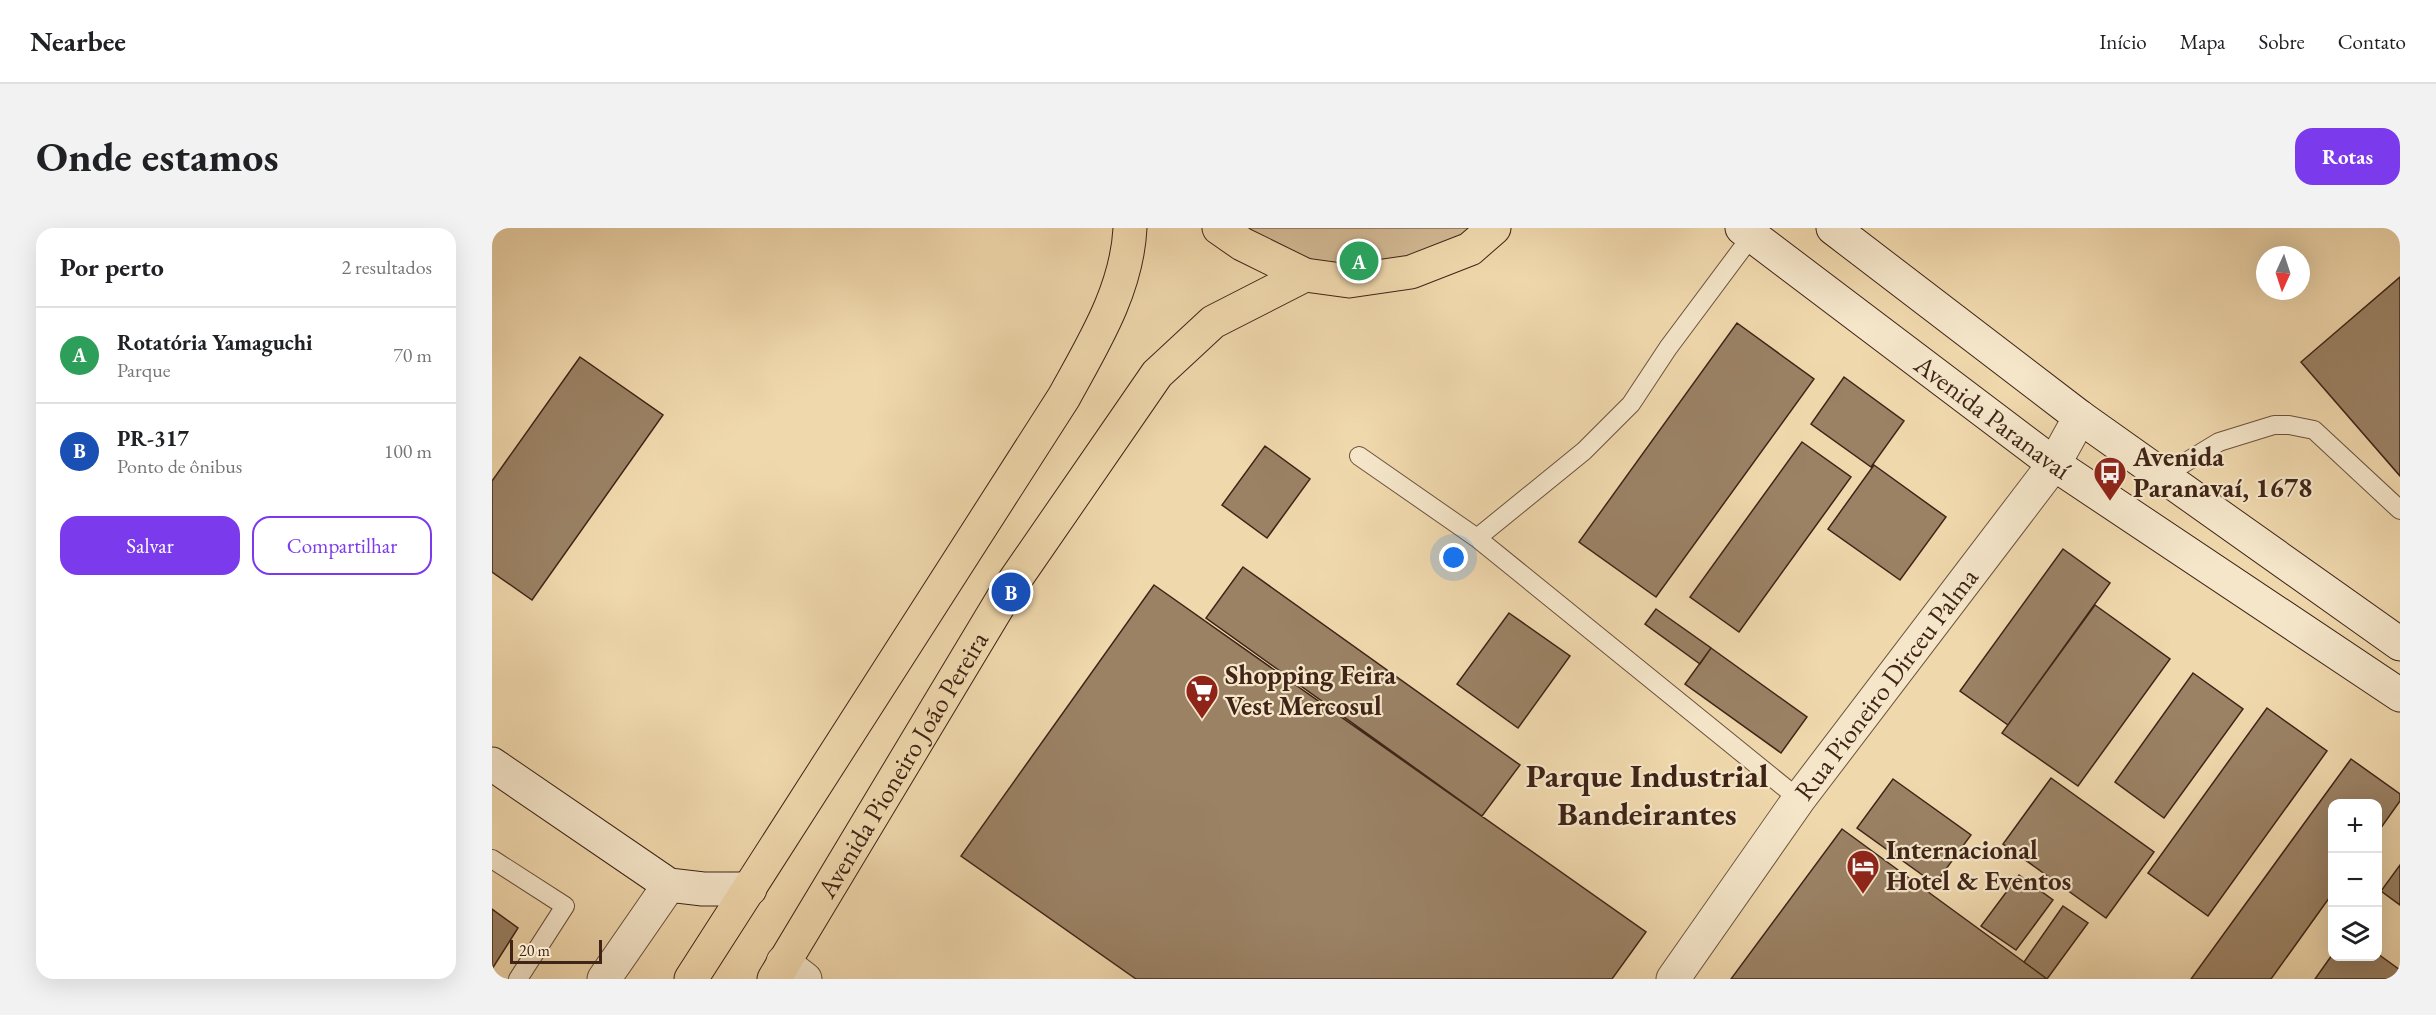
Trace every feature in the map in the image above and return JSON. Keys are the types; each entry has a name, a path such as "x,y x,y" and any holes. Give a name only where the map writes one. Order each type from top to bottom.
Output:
{"highway":[{"path":"692,979 1065,397 1108,316 1129,249 1130,228"},
{"path":"1219,228 1242,244 1305,274 1349,281 1411,273 1470,249 1494,228"},
{"name":"Avenida Pioneiro João Pereira","path":"787,974 1006,593 1157,374 1213,322 1305,274"}],"street":[{"name":"Avenida Paranavaí","path":"1833,228 2080,417 2400,644"},
{"name":"Avenida Paranavaí","path":"1750,230 2054,464 2400,695"},
{"name":"Rua Pioneiro Dirceu Palma","path":"1673,979 1799,799 2054,464 2080,417"},
{"path":"492,764 669,885 703,889 750,890"},
{"path":"604,979 669,885"}],"lane":[{"path":"1477,538 1584,451 1631,404 1750,230"},
{"path":"2163,476 2219,442 2274,425 2289,425 2314,430 2400,510"},
{"path":"1359,456 1477,538 1799,799"},
{"path":"492,859 565,906 518,979"}],"shaded area":[{"path":"1219,228 1494,228 1349,281"}],"building":[{"path":"2400,277 2400,476 2301,362"},
{"path":"1737,323 1814,379 1656,597 1579,542"},
{"path":"580,357 663,415 532,600 492,572 492,481"},
{"path":"1844,377 1904,421 1871,467 1811,424"},
{"path":"1802,442 1851,477 1739,632 1690,597"},
{"path":"1265,446 1310,479 1267,538 1222,505"},
{"path":"1874,465 1946,517 1900,580 1828,529"},
{"path":"2063,549 2110,583 2008,725 1960,691"},
{"path":"1243,567 1520,765 1482,816 1206,618"},
{"name":"Shopping Feira Vest Mercosul","path":"1154,585 1646,932 1612,979 1136,979 961,856"},
{"path":"2095,605 2170,659 2078,786 2002,733"},
{"path":"1656,609 1711,648 1700,664 1645,624"},
{"path":"1509,613 1570,656 1518,728 1457,684"},
{"path":"1711,648 1807,717 1781,753 1685,684"},
{"path":"2193,673 2243,709 2164,818 2115,782"},
{"path":"2267,708 2327,751 2208,916 2148,873"},
{"path":"2351,759 2400,794 2400,801 2382,826 2382,799 2328,799 2328,900 2271,979 2191,979"},
{"path":"2051,778 2154,852 2106,918 2003,844"},
{"path":"1893,779 1971,835 1935,884 1857,828"},
{"name":"Internacional Hotel & Eventos","path":"1842,829 2024,962 2047,979 1731,979"},
{"path":"2400,865 2400,905 2382,890"},
{"path":"2019,875 2053,900 2016,950 1981,926"},
{"path":"2063,906 2088,923 2047,979 2024,962"},
{"path":"492,909 518,928 492,969"},
{"path":"2382,957 2400,970 2400,979 2315,979 2328,961 2382,961"}],"place":[{"name":"Rotatória Yamaguchi","path":"1359,261"},
{"name":"Avenida Paranavaí, 1678","path":"2110,502"},
{"name":"PR-317","path":"1011,592"},
{"name":"Shopping Feira Vest Mercosul","path":"1202,720"},
{"name":"Internacional Hotel & Eventos","path":"1863,895"}],"district":[{"name":"Parque Industrial Bandeirantes","path":"1647,794"}]}
